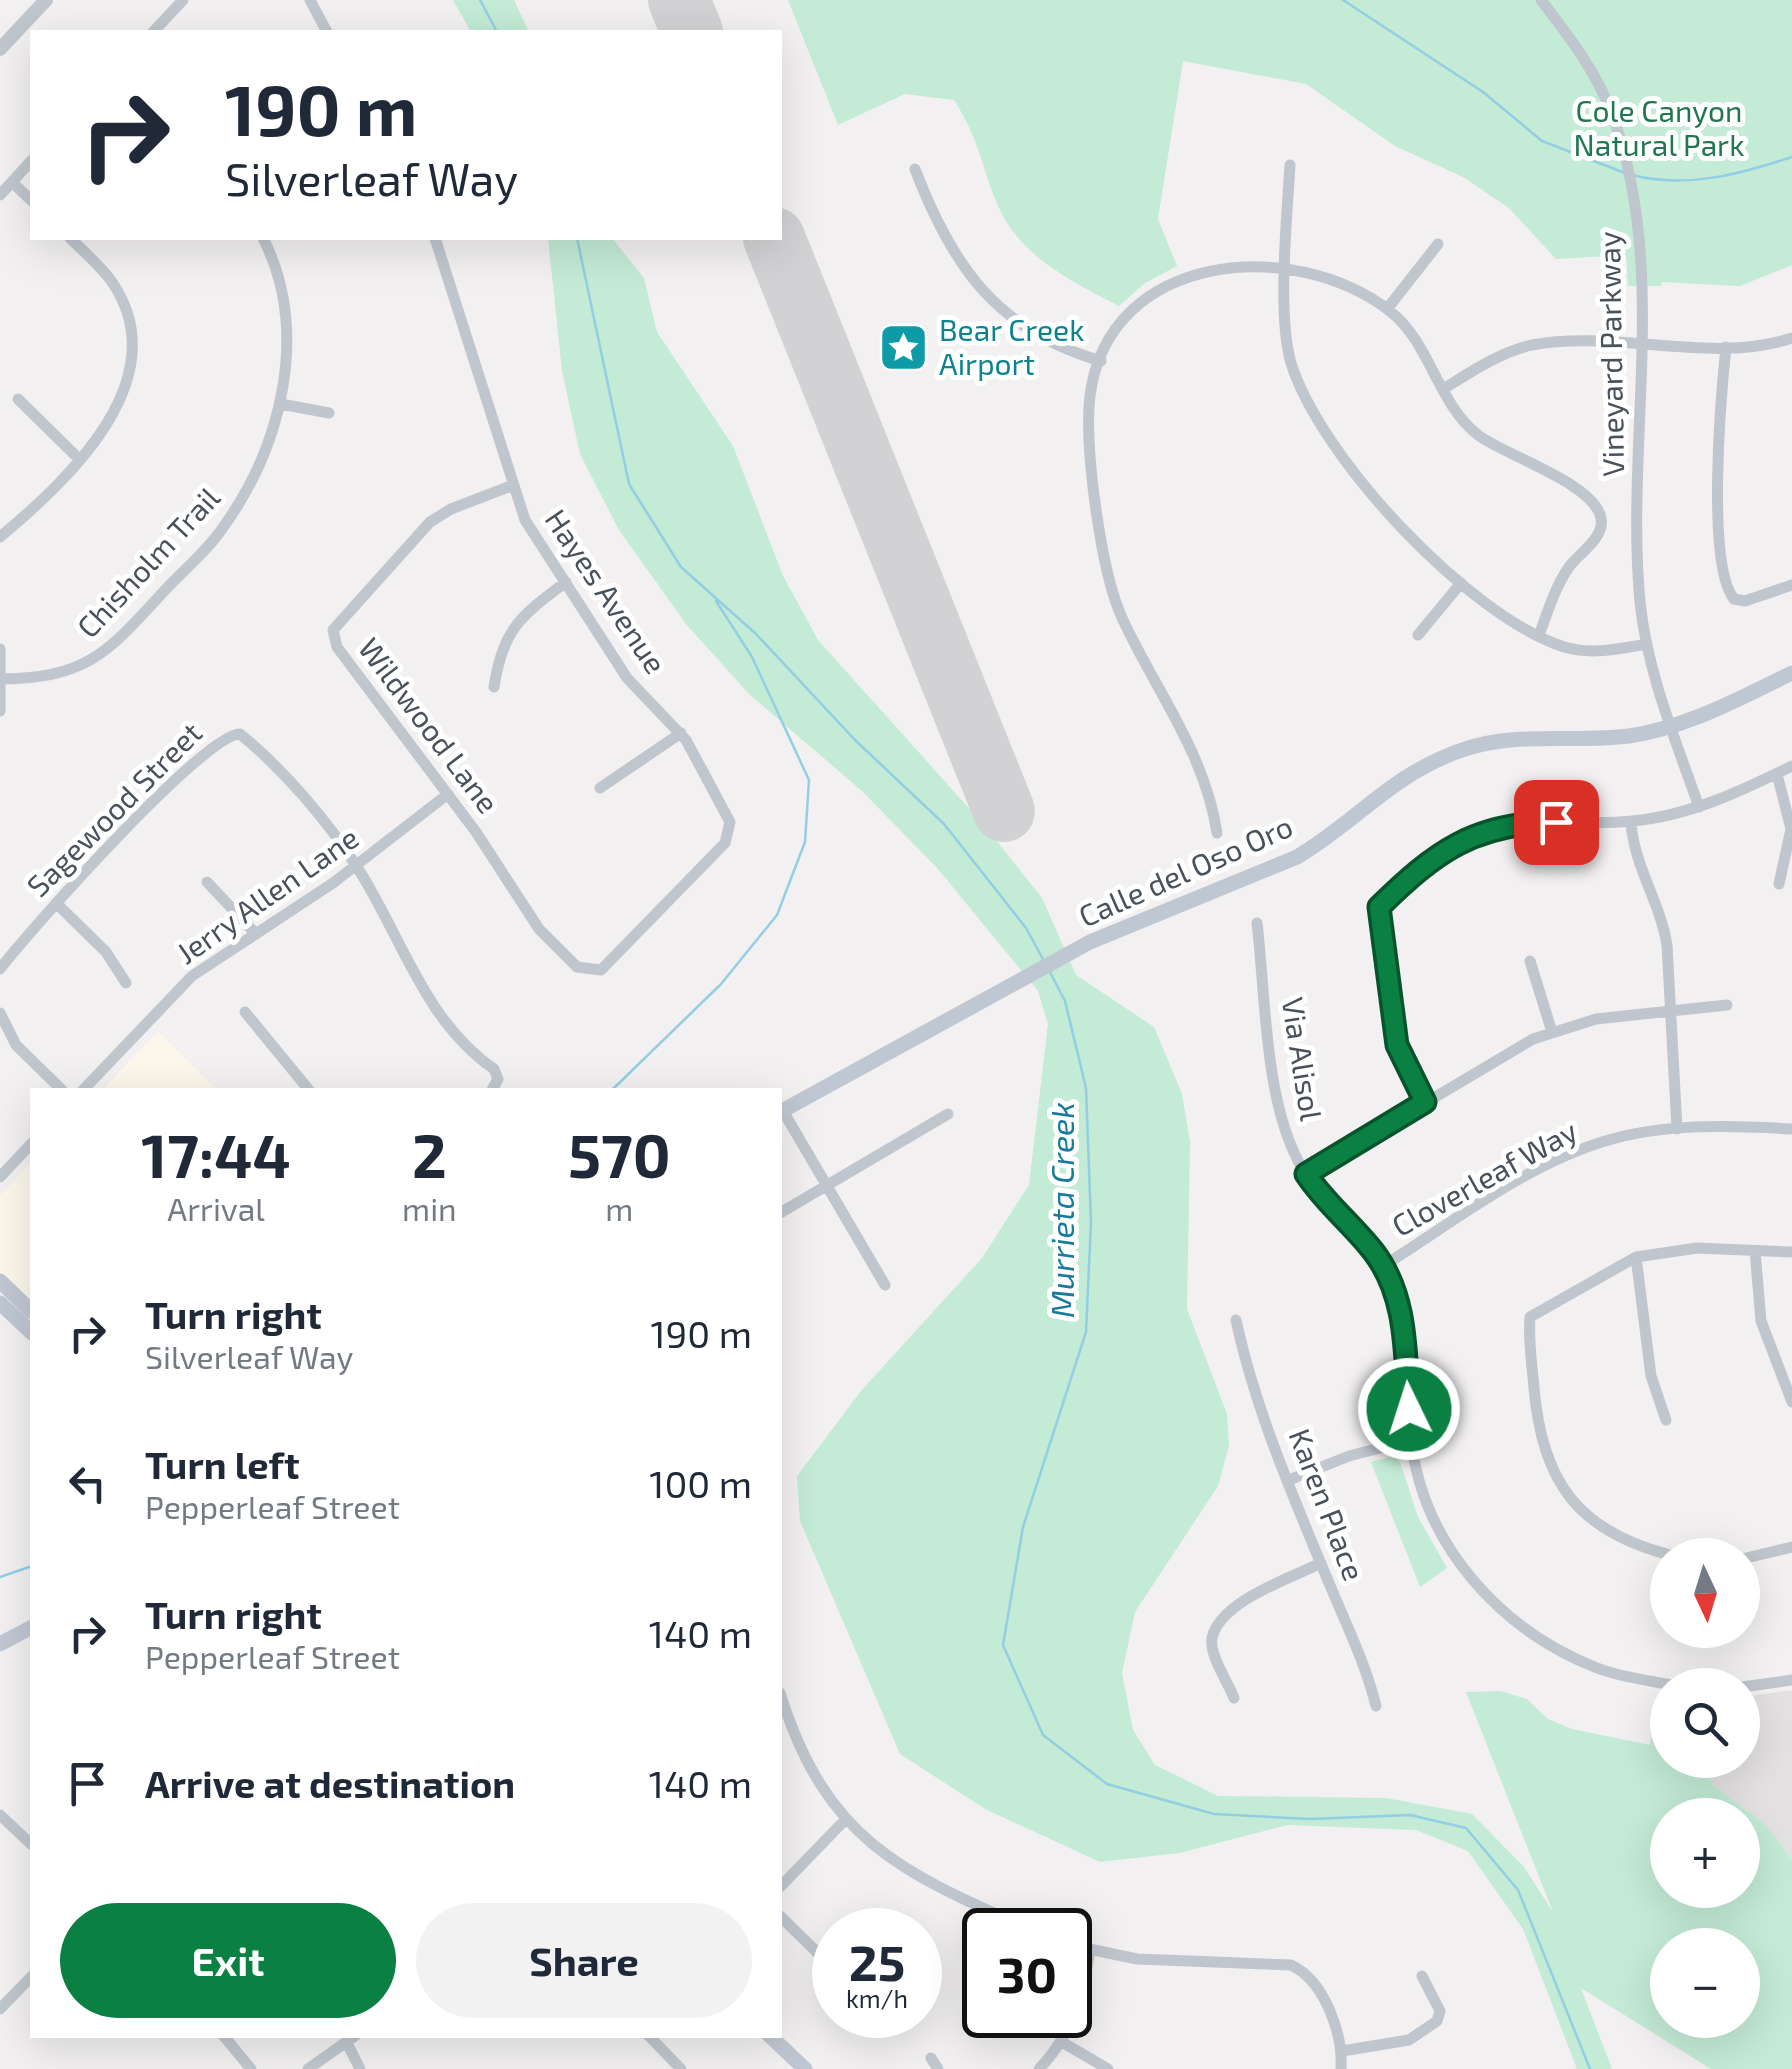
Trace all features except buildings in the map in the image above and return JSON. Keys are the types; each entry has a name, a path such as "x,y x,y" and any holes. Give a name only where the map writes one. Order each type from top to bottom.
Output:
{"main road":[{"name":"Calle del Oso Oro","path":"782,1111 1090,942 1296,857 1326,838 1383,788 1454,753 1500,740 1598,738 1671,726 1792,673"},
{"path":"0,1281 30,1312"},
{"path":"0,1294 19,1311 30,1314"},
{"path":"0,1303 30,1331"},
{"path":"0,1644 30,1628"},
{"path":"773,2038 805,2069"}],"street":[{"path":"0,49 46,0"},
{"path":"155,30 183,0"},
{"path":"310,0 326,30"},
{"name":"Vineyard Parkway","path":"1542,0 1591,71 1622,144 1636,221 1641,342 1639,570 1647,644 1698,807"},
{"path":"0,195 30,162"},
{"path":"1290,166 1286,269 1289,357 1331,437 1378,502 1489,608 1539,636 1568,648 1596,651 1647,644"},
{"path":"915,169 951,250 971,280 1026,329 1101,361"},
{"path":"12,182 30,200"},
{"path":"0,537 79,459 112,419 124,393 130,338 114,284 72,240"},
{"name":"Chisholm Trail","path":"2,680 63,675 105,652 221,531 261,466 280,404 285,326 279,285 265,240"},
{"name":"Hayes Avenue","path":"436,240 496,418 511,486 532,532 627,678 681,734 721,802 730,834 601,970"},
{"path":"1387,309 1438,244"},
{"path":"1217,832 1212,799 1184,732 1122,618 1110,584 1092,458 1090,396 1101,361 1127,315 1153,292 1212,271 1312,270 1346,282 1387,309 1414,340 1476,434 1585,496 1601,517 1600,530 1567,569 1539,636"},
{"path":"1443,389 1506,353 1532,346 1641,342 1750,347 1792,338"},
{"path":"1726,347 1719,424 1724,578 1734,599 1746,601 1792,585"},
{"path":"18,399 79,459"},
{"path":"280,404 329,412"},
{"name":"Wildwood Lane","path":"511,486 451,508 430,522 334,630 337,647 448,794 549,940 577,967 601,970"},
{"path":"494,686 504,642 512,627 530,607 566,582"},
{"path":"1418,634 1460,583"},
{"path":"0,650 0,711"},
{"name":"Sagewood Street","path":"0,969 56,904 228,734 240,734 281,773 356,866"},
{"path":"600,788 681,734"},
{"path":"1425,1102 1397,1045 1379,907 1445,850 1485,830 1526,822 1631,822 1698,807 1792,766"},
{"path":"1777,774 1791,830 1779,884"},
{"name":"Jerry Allen Lane","path":"85,1088 192,976 356,866 448,794"},
{"path":"1631,822 1637,866 1665,932 1677,1129"},
{"path":"356,866 438,1014 494,1069 498,1078 493,1088"},
{"path":"207,882 256,934"},
{"path":"56,904 106,952 126,983"},
{"name":"Via Alisol","path":"1256,923 1278,1105 1306,1174 1324,1201 1382,1266 1402,1316 1411,1440 1432,1515 1458,1561 1492,1603 1538,1639 1599,1670 1650,1681"},
{"path":"1530,961 1552,1032"},
{"path":"1306,1174 1514,1048 1552,1032 1596,1018 1727,1005"},
{"path":"245,1012 307,1088"},
{"path":"0,1014 16,1044 60,1088"},
{"path":"782,1111 886,1285"},
{"path":"782,1212 948,1114"},
{"name":"Cloverleaf Way","path":"1382,1266 1572,1154 1646,1131 1792,1130"},
{"path":"0,1177 30,1145"},
{"path":"1650,1550 1629,1544 1605,1529 1573,1503 1557,1481 1544,1455 1537,1421 1530,1317 1636,1257 1697,1248 1792,1252"},
{"path":"1756,1250 1761,1321 1792,1402"},
{"path":"1636,1257 1651,1376 1666,1420"},
{"name":"Karen Place","path":"1236,1320 1244,1358 1321,1563 1366,1667 1376,1706"},
{"path":"1289,1480 1349,1456 1411,1440"},
{"path":"1760,1555 1792,1547"},
{"path":"1234,1698 1213,1649 1218,1627 1248,1598 1321,1563"},
{"path":"1760,1684 1792,1680"},
{"path":"784,1723 807,1766 845,1820 909,1871 986,1908"},
{"path":"0,1815 30,1843"},
{"path":"782,1885 845,1820"},
{"path":"782,1918 812,1947"},
{"path":"1092,1951 1151,1960 1292,1965 1304,1972 1327,2008 1342,2051 1340,2069"},
{"path":"1342,2051 1408,2040 1437,2021 1440,2010 1422,1976"},
{"path":"0,2010 30,1978"},
{"path":"226,2038 252,2069"},
{"path":"651,2038 682,2069"},
{"path":"1039,2069 1064,2038"},
{"path":"308,2069 351,2039 360,2069"},
{"path":"1062,2042 1108,2069"}],"shaded area":[{"path":"158,1031 215,1088 104,1088"},
{"path":"30,1164 30,1302 0,1273 0,1195"},
{"path":"1792,1690 1792,1860 1760,1820 1760,1798 1730,1798 1710,1778 1760,1778 1760,1695"}],"green space":[{"path":"453,0 514,0 528,30 470,30"},
{"name":"Cole Canyon Natural Park","path":"788,0 1792,0 1792,265 1740,286 1662,282 1661,286 1628,286 1626,255 1556,259 1509,208 1463,177 1395,146 1306,84 1183,61 1158,219 1177,266 1145,283 1119,306 1050,267 1021,241 999,208 975,142 954,100 905,94 838,125"},
{"path":"548,240 614,240 644,278 657,332 733,446 783,576 818,640 984,825 1042,898 1076,975 1154,1027 1182,1094 1190,1142 1187,1309 1227,1414 1229,1446 1218,1486 1135,1612 1122,1673 1133,1730 1155,1765 1218,1796 1386,1798 1472,1814 1524,1867 1553,1912 1466,1692 1500,1691 1527,1699 1548,1719 1572,1729 1650,1745 1650,1778 1710,1778 1730,1798 1650,1798 1650,1908 1760,1908 1760,1820 1792,1860 1792,2069 1711,2069 1661,2038 1760,2038 1760,1928 1650,1928 1650,2031 1581,1988 1612,2069 1577,2069 1523,1929 1468,1851 1416,1830 1287,1825 1179,1853 1100,1862 985,1809 900,1754 800,1521 797,1476 861,1391 982,1258 1029,1185 1048,1024 1038,991 938,869 862,791 749,694 686,624 619,530 580,454 562,371"},
{"path":"1393,1456 1400,1462 1418,1517 1447,1568 1420,1587 1371,1462"}],"waterway":[{"name":"Murrieta Creek","path":"480,0 496,30"},
{"path":"1343,0 1483,92 1542,141 1625,173"},
{"path":"1632,175 1693,180 1733,174 1792,157"},
{"name":"Murrieta Creek","path":"577,240 629,484 681,567 756,634 855,740 944,824 1026,928 1044,961"},
{"path":"614,1088 721,984 777,915 805,842 809,780 752,657 716,601"},
{"name":"Murrieta Creek","path":"1050,972 1065,1001 1086,1088 1091,1222 1086,1332 1023,1527 1003,1645 1043,1735 1107,1784 1214,1814 1310,1819 1410,1815 1466,1828 1518,1890 1590,2069"},
{"path":"0,1577 30,1567"}],"runway":[{"path":"679,0 691,30"},
{"path":"775,240 1004,811"}],"place":[{"name":"Bear Creek Airport","path":"904,348"}],"route":[{"path":"1409,1409 1397,1294 1372,1250 1324,1201 1306,1174 1425,1102 1406,1071 1397,1045 1379,907 1423,866 1464,839 1502,826 1556,822"}]}
